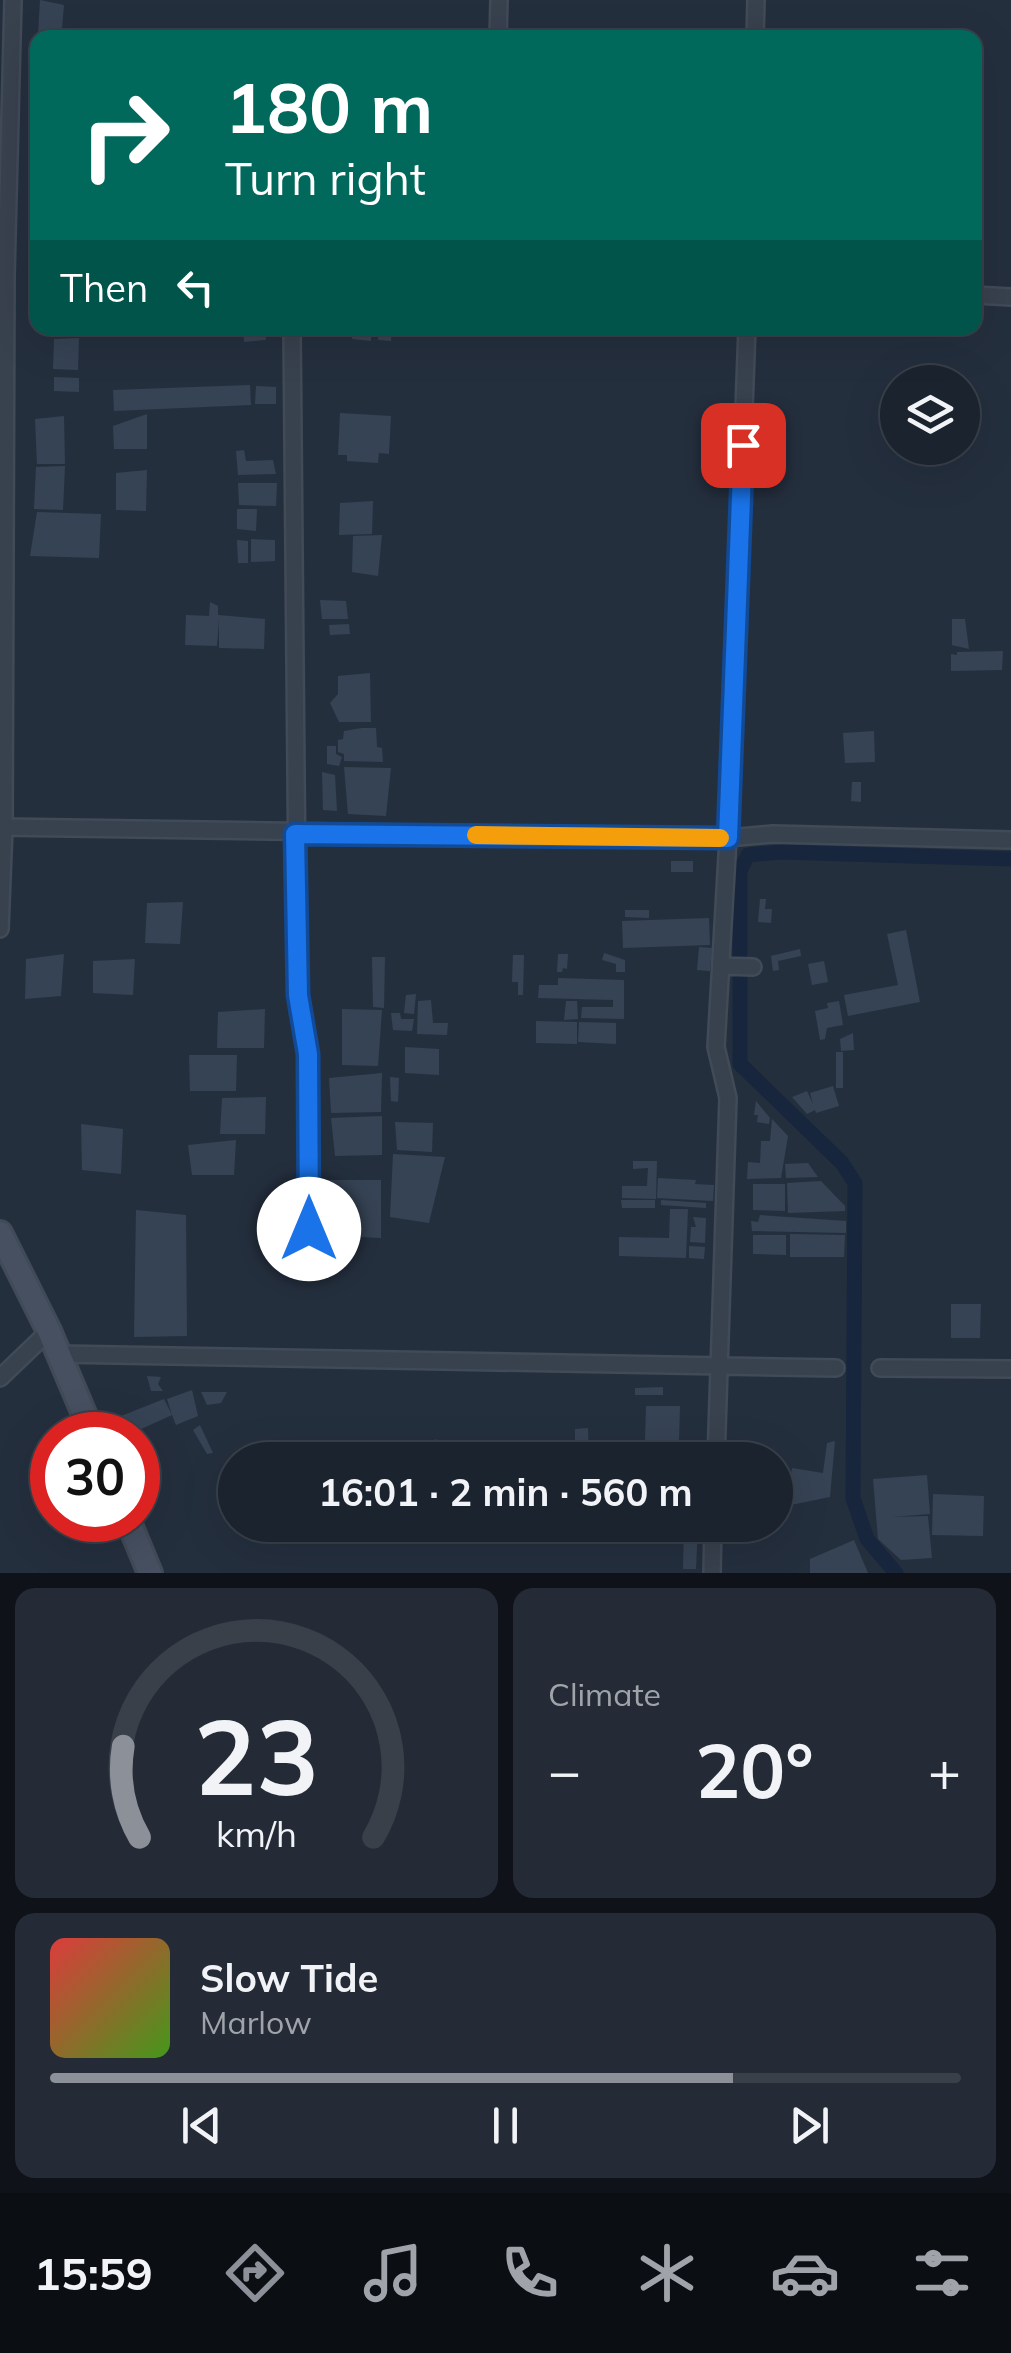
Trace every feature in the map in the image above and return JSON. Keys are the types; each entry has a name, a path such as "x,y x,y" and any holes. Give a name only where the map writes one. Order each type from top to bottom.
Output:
{"main road":[{"path":"0,1233 49,1331 83,1412"},
{"path":"137,1542 150,1573"}],"street":[{"path":"0,930 6,276 13,0"},
{"path":"498,30 499,0"},
{"path":"755,30 756,0"},
{"path":"982,296 1011,296"},
{"path":"292,335 298,995 308,1054 309,1229"},
{"path":"717,1442 728,1098 716,1047 748,335"},
{"path":"2,828 728,838 773,834 1011,840"},
{"path":"721,966 753,967"},
{"path":"0,1378 49,1331"},
{"path":"59,1354 836,1368"},
{"path":"880,1368 1011,1369"},
{"path":"712,1573 713,1542"}],"building":[{"path":"40,0 64,5 62,29 38,30"},
{"path":"244,335 266,335 266,340 244,342"},
{"path":"352,335 371,335 371,341 352,339"},
{"path":"378,335 391,335 391,341 378,340"},
{"path":"79,338 78,370 53,369 54,339"},
{"path":"54,377 79,378 79,392 54,391"},
{"path":"250,385 251,405 114,411 113,390"},
{"path":"256,386 276,387 276,404 255,404"},
{"path":"340,413 391,416 389,454 379,453 378,463 347,461 347,455 338,455"},
{"path":"147,414 147,449 114,449 113,426"},
{"path":"64,416 65,464 37,464 35,419"},
{"path":"244,450 246,461 273,460 276,474 238,475 236,451"},
{"path":"65,466 63,510 34,509 36,467"},
{"path":"147,470 146,511 116,510 116,473"},
{"path":"238,483 277,483 276,506 239,505"},
{"path":"373,501 372,534 339,535 340,503"},
{"path":"237,509 257,509 256,531 237,529"},
{"path":"37,512 101,514 99,558 30,556"},
{"path":"382,535 378,576 352,572 353,536"},
{"path":"251,539 275,540 275,561 251,562"},
{"path":"237,540 248,541 248,563 238,563"},
{"path":"320,600 346,601 348,619 322,619"},
{"path":"210,602 218,606 218,615 265,619 264,649 219,648 219,620 217,646 185,645 186,615 209,616"},
{"path":"952,619 965,619 969,649 952,645"},
{"path":"349,624 350,634 330,635 329,625"},
{"path":"1003,651 1002,670 951,671 951,654"},
{"path":"370,673 371,722 339,722 330,703 338,694 338,676"},
{"path":"376,728 383,762 344,761 344,754 338,752 338,740 343,739 344,731"},
{"path":"874,731 875,762 845,763 843,733"},
{"path":"327,746 336,746 336,754 342,757 339,766 327,764"},
{"path":"344,767 391,768 386,816 348,814"},
{"path":"322,772 335,775 337,811 323,810"},
{"path":"852,782 861,782 861,802 851,801"},
{"path":"671,861 693,861 693,872 671,872"},
{"path":"760,899 766,899 765,909 772,909 771,923 758,922"},
{"path":"183,902 180,944 145,943 147,903"},
{"path":"625,910 649,910 649,918 625,917"},
{"path":"709,918 710,945 623,948 622,921"},
{"path":"906,930 920,1002 848,1016 844,995 898,985 887,934"},
{"path":"699,947 712,948 710,971 697,970"},
{"path":"800,949 801,956 778,961 779,970 773,971 771,956"},
{"path":"604,953 625,960 625,972 616,972 616,964 602,960"},
{"path":"64,954 61,996 25,999 26,959"},
{"path":"558,954 568,954 567,969 562,972 557,972"},
{"path":"513,955 524,955 523,995 518,995 518,982 512,982"},
{"path":"372,957 385,957 384,1008 373,1007"},
{"path":"135,959 133,995 93,993 93,961"},
{"path":"824,961 828,982 812,985 808,964"},
{"path":"558,978 624,980 624,1019 581,1018 582,1007 613,1007 613,1000 538,998 539,985 558,985"},
{"path":"416,994 414,1014 404,1013 406,995"},
{"path":"431,1000 433,1023 448,1023 447,1035 417,1034 418,1001"},
{"path":"566,1001 577,1001 578,1019 564,1020"},
{"path":"839,1001 843,1025 827,1028 825,1039 820,1040 815,1011"},
{"path":"265,1009 264,1048 217,1048 218,1012"},
{"path":"342,1009 382,1010 378,1066 342,1065"},
{"path":"391,1013 400,1013 401,1019 414,1019 412,1031 393,1030"},
{"path":"536,1021 577,1022 577,1044 536,1043"},
{"path":"579,1022 616,1023 616,1044 578,1042"},
{"path":"853,1033 854,1050 841,1051 840,1039"},
{"path":"405,1047 439,1049 439,1075 405,1073"},
{"path":"836,1052 843,1052 843,1088 836,1088"},
{"path":"189,1055 237,1055 236,1091 190,1091"},
{"path":"382,1073 381,1112 331,1113 329,1078"},
{"path":"390,1077 399,1078 398,1102 391,1101"},
{"path":"833,1086 839,1106 816,1113 815,1110 807,1114 792,1097 807,1091 813,1104 810,1093"},
{"path":"266,1097 265,1134 220,1134 222,1098"},
{"path":"756,1101 770,1118 769,1124 757,1122"},
{"path":"382,1116 382,1155 335,1156 331,1118"},
{"path":"772,1119 788,1136 781,1178 747,1179 748,1162 760,1163 761,1141 770,1141"},
{"path":"395,1122 433,1123 432,1152 397,1150"},
{"path":"81,1124 123,1129 121,1174 82,1170"},
{"path":"236,1140 234,1175 192,1175 188,1145"},
{"path":"393,1154 445,1157 429,1223 390,1217"},
{"path":"633,1161 657,1161 656,1199 622,1198 622,1186 647,1186 648,1168 633,1169"},
{"path":"808,1163 818,1177 786,1178 785,1164"},
{"path":"658,1178 714,1185 713,1201 657,1198"},
{"path":"327,1180 381,1180 381,1238 360,1237 359,1224 329,1221"},
{"path":"821,1181 845,1206 845,1211 788,1213 787,1183"},
{"path":"753,1184 785,1184 785,1211 753,1210"},
{"path":"621,1200 655,1200 655,1208 622,1208"},
{"path":"661,1200 706,1203 706,1208 661,1205"},
{"path":"670,1209 688,1209 686,1258 619,1256 619,1237 669,1238"},
{"path":"136,1210 186,1215 187,1336 134,1337"},
{"path":"760,1215 846,1221 846,1233 752,1231 751,1221 758,1222"},
{"path":"693,1217 706,1218 705,1243 690,1242 691,1227 696,1227"},
{"path":"790,1234 845,1235 844,1257 790,1257"},
{"path":"753,1235 786,1235 786,1255 753,1254"},
{"path":"689,1246 705,1247 704,1259 689,1258"},
{"path":"951,1304 981,1304 980,1338 951,1338"},
{"path":"147,1376 161,1377 158,1384 163,1391 151,1391"},
{"path":"663,1387 663,1395 635,1395 635,1388"},
{"path":"192,1390 198,1416 176,1425 167,1399"},
{"path":"201,1392 227,1392 221,1403 207,1405"},
{"path":"164,1399 172,1415 160,1420 160,1412 131,1412"},
{"path":"646,1406 680,1406 679,1441 645,1441"},
{"path":"200,1425 213,1453 207,1454 193,1430"},
{"path":"588,1428 588,1442 575,1442 575,1429"},
{"path":"835,1441 830,1497 793,1505 793,1468 823,1473 827,1443"},
{"path":"927,1475 930,1514 892,1517 928,1516 932,1558 901,1560 878,1539 873,1479"},
{"path":"933,1494 984,1496 983,1536 932,1535"},
{"path":"854,1540 868,1573 810,1573 810,1559"},
{"path":"684,1542 697,1542 696,1569 683,1569"}],"waterway":[{"path":"740,954 740,871 748,855 781,852 1011,859"},
{"path":"740,978 740,1064 842,1163 855,1183 853,1498 867,1539 896,1573"}],"slow traffic":[{"path":"476,835 720,838"}],"route":[{"path":"309,1229 308,1054 298,995 295,834 728,838 743,445"}]}
